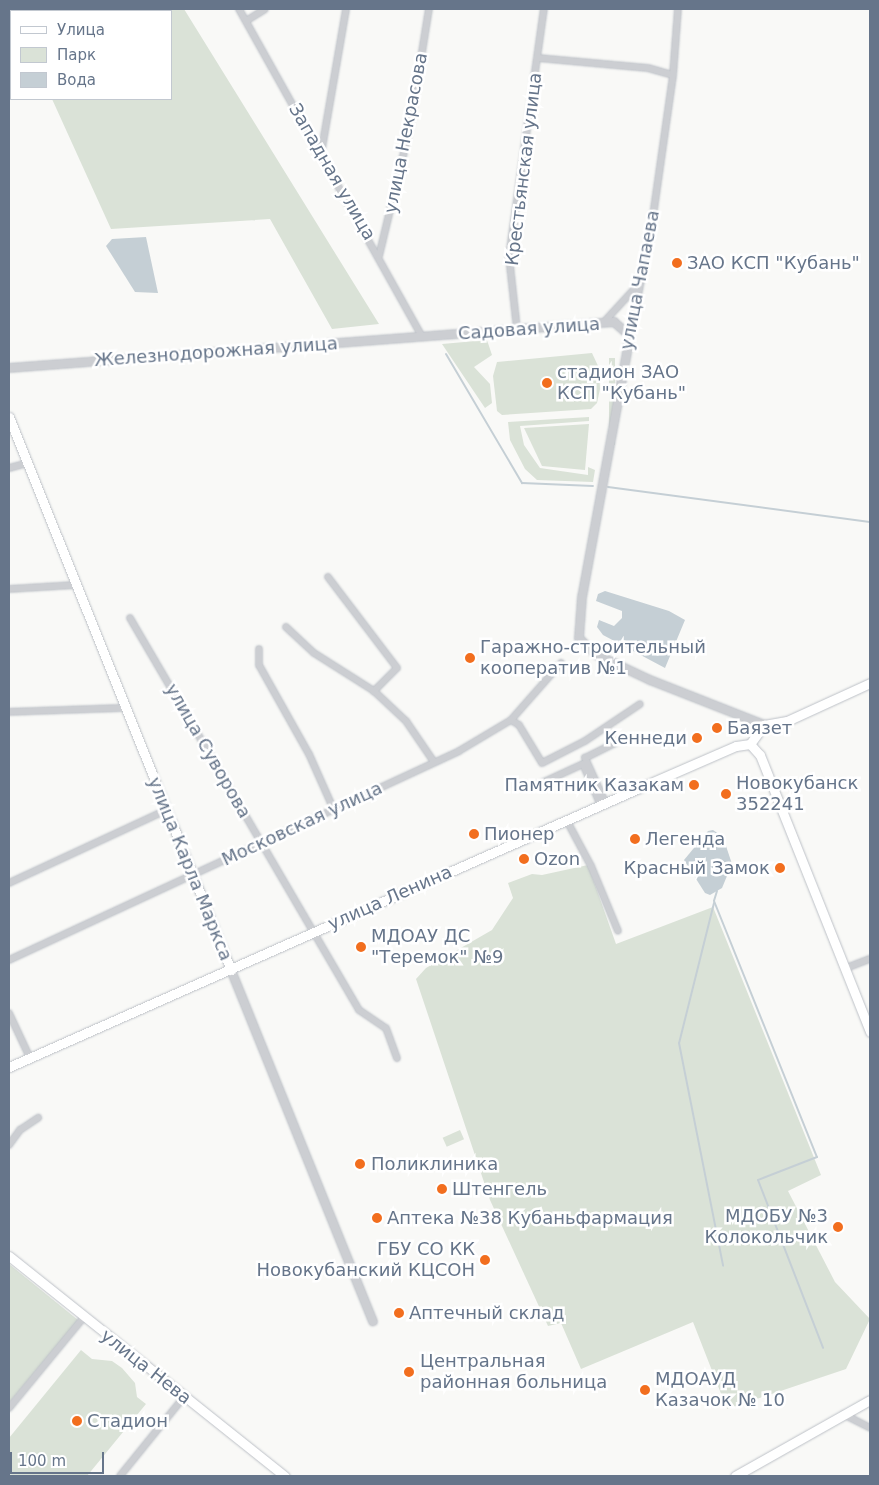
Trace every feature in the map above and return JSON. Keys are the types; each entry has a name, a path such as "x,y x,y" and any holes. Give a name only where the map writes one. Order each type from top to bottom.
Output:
{"main road":[{"name":"улица Карла Маркса","path":"9,417 231,970"},
{"path":"870,683 787,721 764,725 750,744 760,755 870,1032"},
{"name":"улица Ленина","path":"9,1067 736,746 750,744"},
{"name":"улица Нева","path":"9,1256 280,1475"},
{"path":"846,1412 870,1393"},
{"path":"735,1476 870,1400"}],"street":[{"name":"Западная улица","path":"239,9 379,256 422,337"},
{"path":"246,21 265,9"},
{"path":"321,154 346,9"},
{"name":"улица Некрасова","path":"379,256 410,127 429,9"},
{"name":"Крестьянская улица","path":"517,329 509,257 544,9"},
{"name":"улица Чапаева","path":"678,9 673,75 651,230 637,286 630,336 582,597 579,638 595,654 642,676 764,725"},
{"path":"538,58 648,68 673,75"},
{"path":"603,323 637,286"},
{"name":"Садовая улица","path":"422,337 614,322 630,336"},
{"name":"Железнодорожная улица","path":"9,368 422,337"},
{"path":"9,468 28,463"},
{"path":"328,577 397,668 374,691"},
{"path":"9,589 75,585"},
{"name":"улица Суворова","path":"130,618 359,1010 386,1028 397,1058"},
{"path":"286,627 314,653 374,691 406,721 434,762"},
{"path":"259,650 259,665 309,754 333,808"},
{"name":"Московская улица","path":"9,960 434,762 511,720 561,663"},
{"path":"511,720 519,725 542,763 585,741 640,704"},
{"path":"9,712 126,708"},
{"path":"603,805 585,758 623,739"},
{"path":"533,787 583,764 603,805"},
{"path":"9,883 166,810"},
{"path":"567,821 591,866 618,931"},
{"path":"846,968 870,959"},
{"name":"улица Карла Маркса","path":"231,970 373,1321"},
{"path":"9,1013 30,1058"},
{"path":"9,1145 20,1130 38,1118"},
{"path":"9,1408 84,1317"},
{"path":"120,1476 184,1397"},
{"path":"846,1412 870,1428"}],"green space":[{"path":"12,9 184,9 379,324 332,329 270,219 111,229 52,100 172,100 172,10"},
{"path":"487,340 492,355 474,367 490,384 492,403 485,408 442,344"},
{"name":"стадион ЗАО КСП \"Кубань\"","path":"592,353 599,368 600,389 597,403 591,409 502,415 497,411 493,376 497,362"},
{"path":"609,358 615,358 615,445 609,445"},
{"path":"589,417 589,421 520,426 524,445 540,468 588,475 588,467 595,470 593,482 537,480 525,469 510,440 508,422"},
{"path":"589,424 585,470 542,466 524,428"},
{"path":"588,865 616,944 713,907 821,1175 788,1191 835,1282 870,1319 846,1369 727,1409 693,1322 581,1369 561,1323 548,1326 490,1200 416,979 426,968 492,930 513,898 508,883 532,874 542,875"},
{"path":"460,1130 464,1139 447,1147 443,1138"},
{"path":"9,1264 78,1320 9,1403"},
{"name":"Стадион","path":"81,1350 92,1359 112,1361 122,1368 135,1383 137,1397 146,1404 87,1476 9,1476 9,1438"}],"water":[{"path":"146,237 158,293 135,292 106,246 112,239"},
{"path":"605,591 669,611 685,620 665,668 603,635 597,627 599,620 614,626 622,618 622,611 596,601 598,594"},
{"path":"713,830 723,837 732,864 722,888 710,895 705,893 684,860 708,831"}],"waterway":[{"path":"446,354 522,483 593,486"},
{"path":"608,487 870,522"},
{"path":"717,891 714,901 817,1157 758,1180 823,1348"},
{"path":"714,903 679,1043 723,1266"}],"place":[{"name":"ЗАО КСП \"Кубань\"","path":"677,263"},
{"name":"стадион ЗАО КСП \"Кубань\"","path":"547,383"},
{"name":"Гаражно-строительный кооператив №1","path":"470,658"},
{"name":"Баязет","path":"717,728"},
{"name":"Кеннеди","path":"697,738"},
{"name":"Памятник Казакам","path":"694,785"},
{"name":"Новокубанск 352241","path":"726,794"},
{"name":"Пионер","path":"474,834"},
{"name":"Легенда","path":"635,839"},
{"name":"Ozon","path":"524,859"},
{"name":"Красный Замок","path":"780,868"},
{"name":"МДОАУ ДС \"Теремок\" №9","path":"361,947"},
{"name":"Поликлиника","path":"360,1164"},
{"name":"Штенгель","path":"442,1189"},
{"name":"Аптека №38 Кубаньфармация","path":"377,1218"},
{"name":"МДОБУ №3 Колокольчик","path":"838,1227"},
{"name":"ГБУ СО КК Новокубанский КЦСОН","path":"485,1260"},
{"name":"Аптечный склад","path":"399,1313"},
{"name":"Центральная районная больница","path":"409,1372"},
{"name":"МДОАУД Казачок № 10","path":"645,1390"},
{"name":"Стадион","path":"77,1421"}]}
